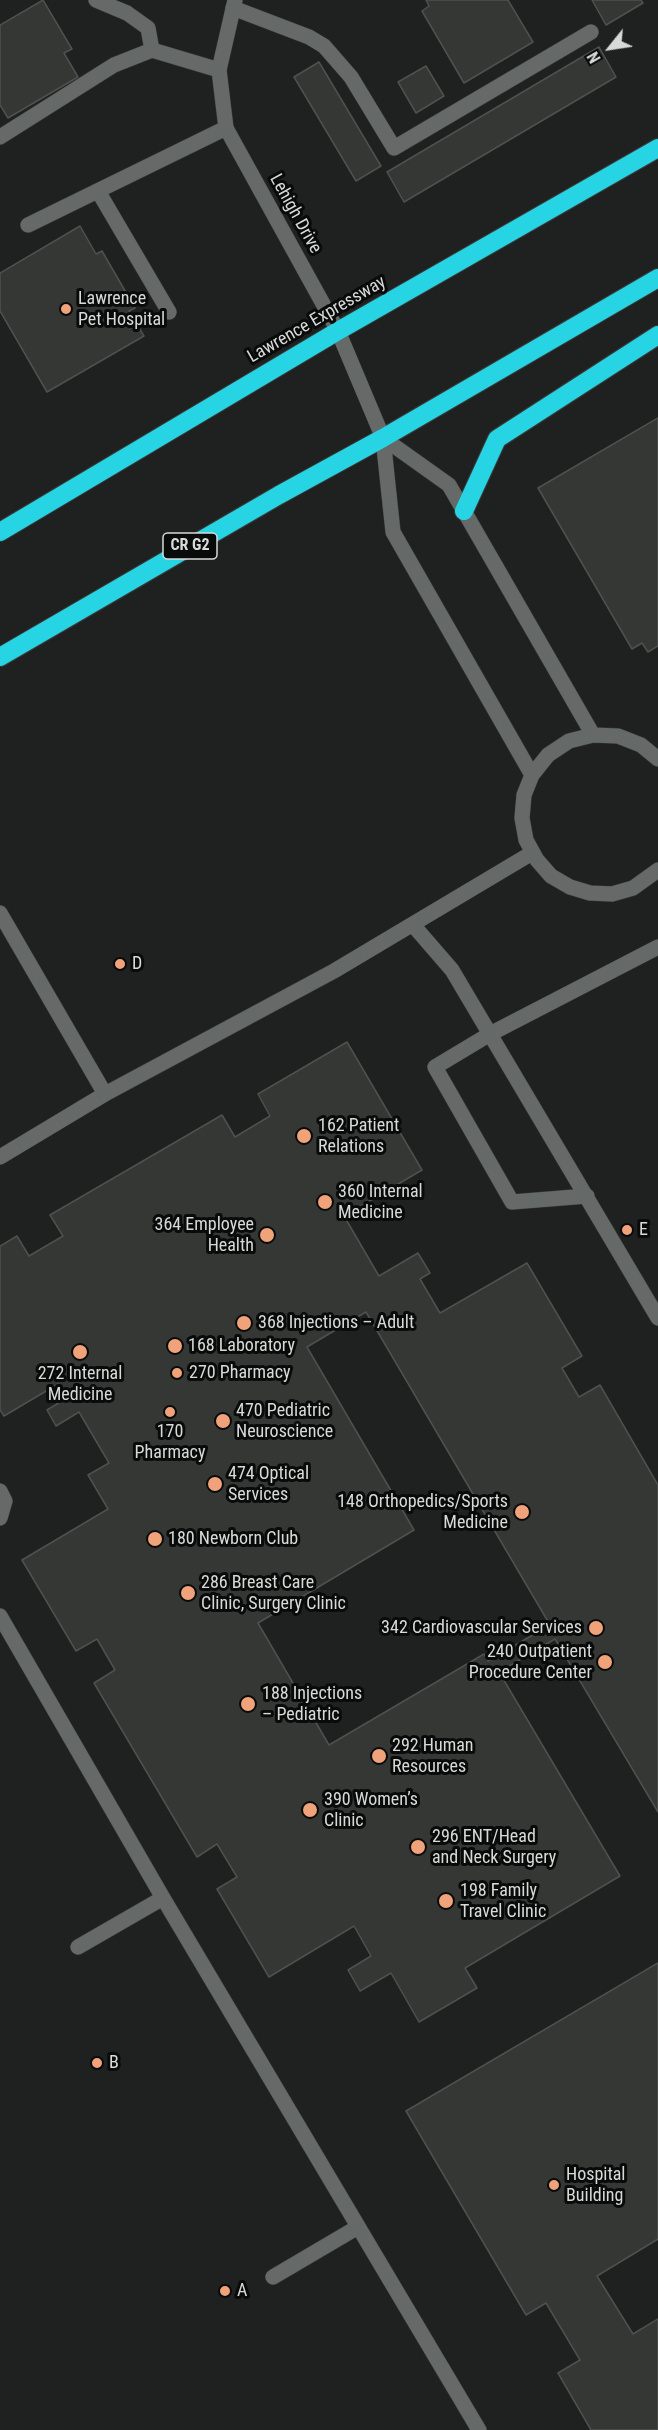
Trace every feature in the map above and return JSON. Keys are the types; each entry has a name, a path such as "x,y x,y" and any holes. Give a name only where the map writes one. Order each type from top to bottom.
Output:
{"highway":[{"name":"Lawrence Expressway","path":"0,532 338,331 658,148"},
{"name":"CR G2","path":"0,657 658,278"},
{"path":"464,511 497,439 658,335"}],"street":[{"path":"96,0 127,13 148,28 152,50"},
{"path":"234,4 324,46 351,77 394,148 591,32"},
{"name":"Lehigh Drive","path":"234,4 219,70 226,128 338,331 383,438 393,532 532,775"},
{"path":"0,137 114,65 152,50 219,70"},
{"path":"28,225 226,128"},
{"path":"98,190 169,312"},
{"path":"383,438 450,485 593,735"},
{"path":"658,759 641,745 618,736 593,735 569,741 555,751 532,775 524,795 522,818 532,853 551,876 570,887 590,893 612,894 633,888 658,870"},
{"path":"0,1157 105,1094 334,972 532,853"},
{"path":"0,913 105,1094"},
{"path":"413,925 452,970 658,1318"},
{"path":"586,1196 512,1202 435,1067 490,1034 658,947"},
{"path":"0,1491 4,1501 0,1518"},
{"path":"0,1616 163,1898 479,2430"},
{"path":"78,1947 163,1898"},
{"path":"273,2277 358,2227"}],"building":[{"path":"43,0 72,49 64,53 78,77 8,118 0,105 0,25"},
{"path":"426,0 508,0 533,42 464,83 422,11 429,6"},
{"path":"592,0 641,0 643,3 606,25"},
{"path":"599,47 616,77 404,202 387,172"},
{"path":"319,62 381,166 356,181 294,77"},
{"path":"426,66 444,96 416,113 398,82"},
{"name":"Lawrence Pet Hospital","path":"80,226 96,254 102,251 135,308 129,311 144,336 47,392 0,311 0,273"},
{"path":"658,418 658,646 648,652 642,643 632,649 538,488"},
{"path":"347,1042 422,1170 344,1216 379,1276 418,1253 430,1273 420,1279 440,1313 527,1263 582,1356 562,1368 579,1397 600,1385 658,1485 658,1812 555,1639 499,1672 620,1876 465,1968 477,1988 419,2022 391,1973 360,1991 348,1970 371,1956 354,1926 269,1977 217,1889 237,1877 217,1844 197,1857 94,1683 115,1670 97,1639 76,1651 22,1560 108,1509 88,1475 109,1463 79,1412 56,1426 47,1410 67,1398 58,1384 4,1416 0,1410 0,1246 17,1236 29,1256 63,1236 50,1215 222,1115 235,1137 270,1116 258,1094","holes":["366,1312 550,1625 488,1661 484,1654 329,1745 258,1623 414,1530 307,1347"]},
{"name":"Hospital Building","path":"658,1963 658,2239 597,2276 633,2334 658,2319 658,2430 591,2430 558,2373 580,2360 546,2303 526,2315 406,2111"}],"place":[{"name":"Lawrence Pet Hospital","path":"66,309"},
{"name":"D","path":"120,964"},
{"name":"162 Patient Relations","path":"304,1136"},
{"name":"360 Internal Medicine","path":"325,1202"},
{"name":"E","path":"627,1230"},
{"name":"364 Employee Health","path":"267,1235"},
{"name":"368 Injections – Adult","path":"244,1323"},
{"name":"168 Laboratory","path":"175,1346"},
{"name":"272 Internal Medicine","path":"80,1352"},
{"name":"270 Pharmacy","path":"177,1373"},
{"name":"170 Pharmacy","path":"170,1412"},
{"name":"470 Pediatric Neuroscience","path":"223,1421"},
{"name":"474 Optical Services","path":"215,1484"},
{"name":"148 Orthopedics/Sports Medicine","path":"522,1512"},
{"name":"180 Newborn Club","path":"155,1539"},
{"name":"286 Breast Care Clinic, Surgery Clinic","path":"188,1593"},
{"name":"342 Cardiovascular Services","path":"596,1628"},
{"name":"240 Outpatient Procedure Center","path":"605,1662"},
{"name":"188 Injections – Pediatric","path":"248,1704"},
{"name":"292 Human Resources","path":"379,1756"},
{"name":"390 Women’s Clinic","path":"310,1810"},
{"name":"296 ENT/Head and Neck Surgery","path":"418,1847"},
{"name":"198 Family Travel Clinic","path":"446,1901"},
{"name":"B","path":"97,2063"},
{"name":"Hospital Building","path":"554,2185"},
{"name":"A","path":"225,2291"}]}
